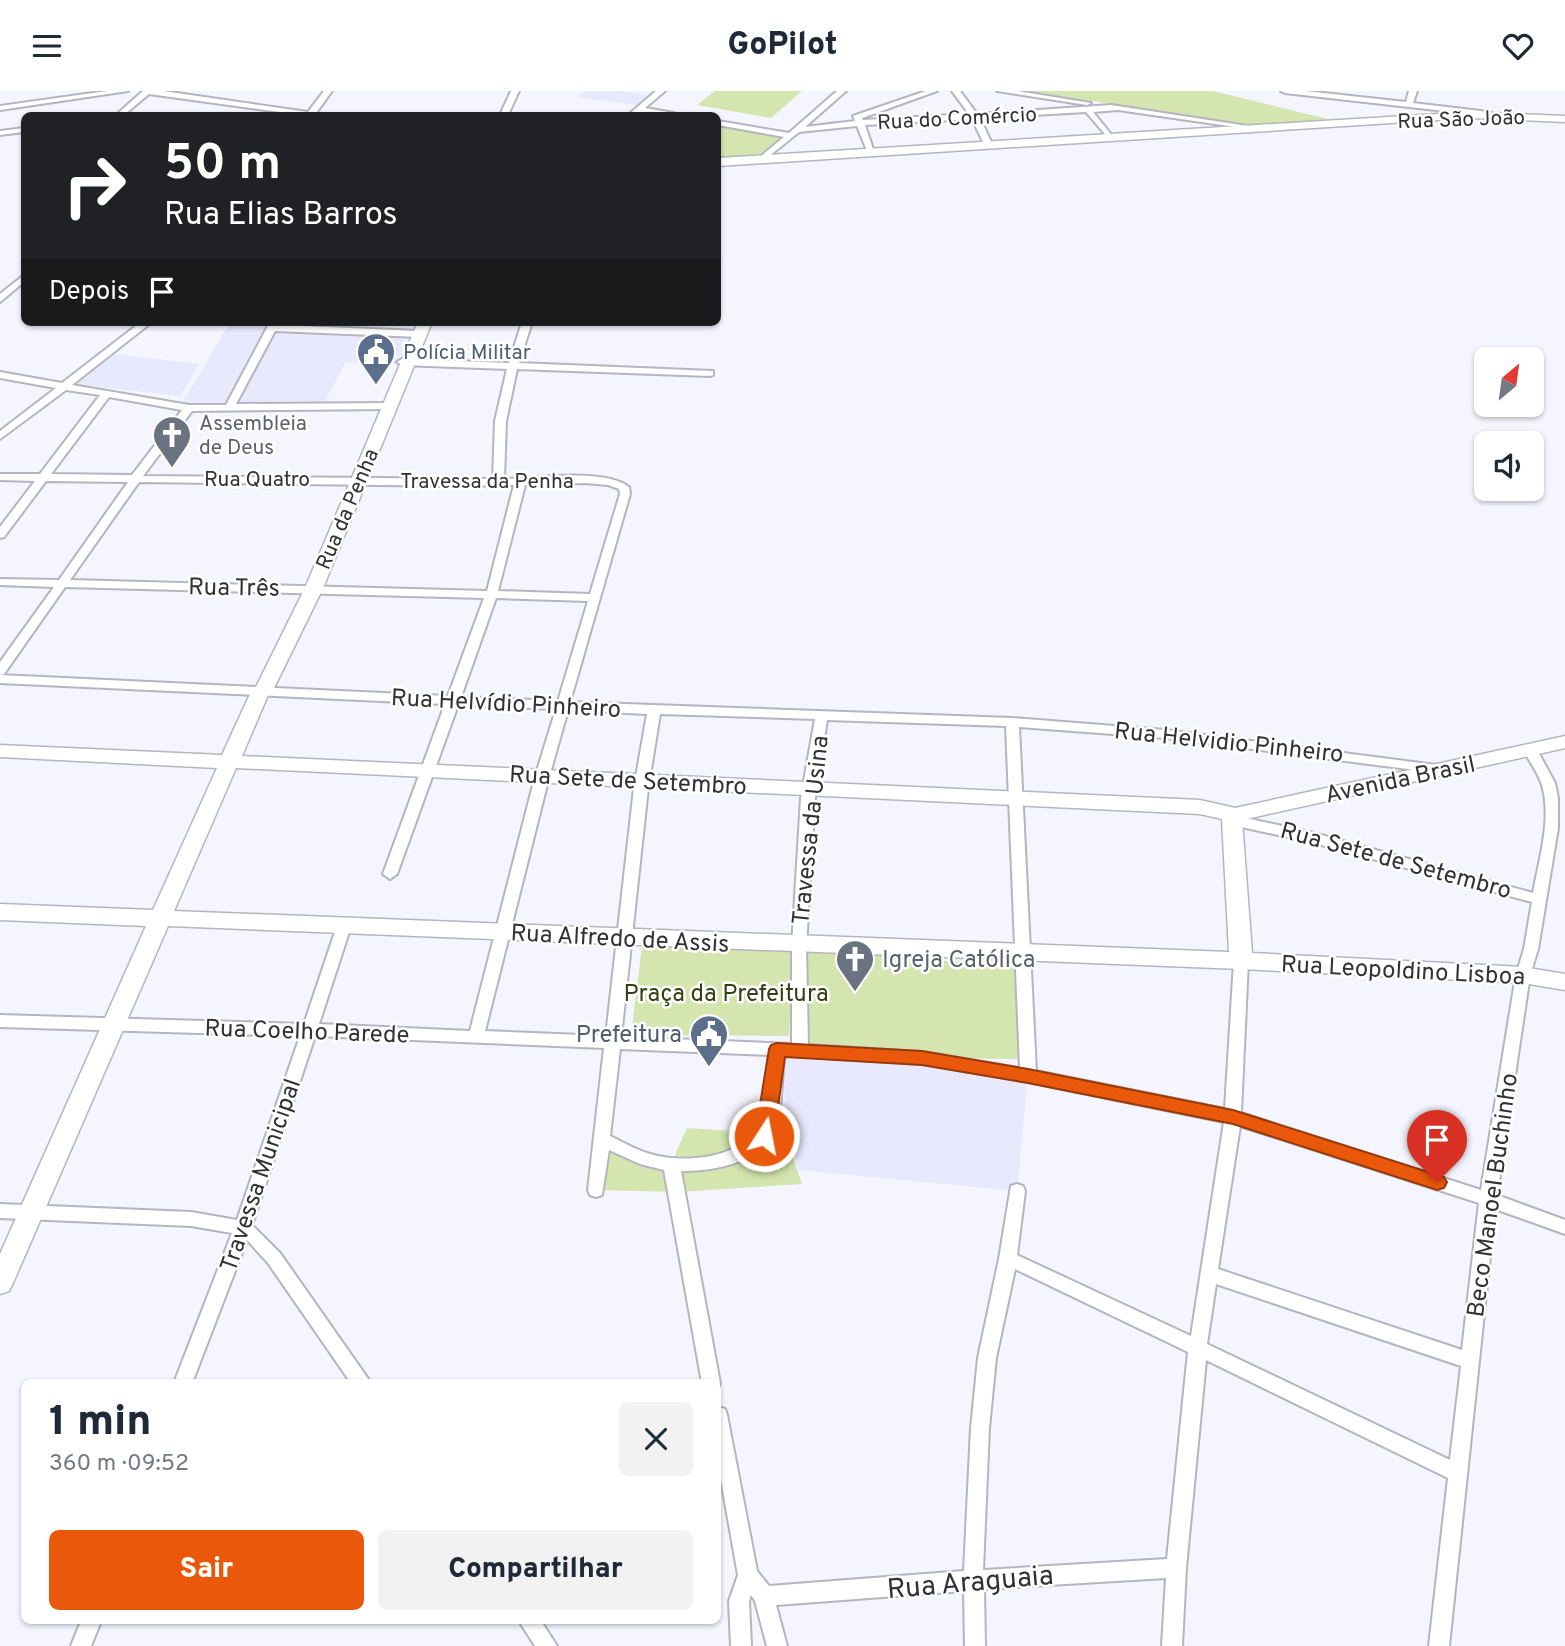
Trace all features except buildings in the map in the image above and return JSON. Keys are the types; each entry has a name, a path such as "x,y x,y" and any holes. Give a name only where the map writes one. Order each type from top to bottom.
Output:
{"street":[{"path":"0,108 124,91"},
{"path":"123,112 147,91 290,112"},
{"path":"312,112 328,91"},
{"path":"505,112 515,91"},
{"path":"642,91 660,92"},
{"path":"763,159 842,91"},
{"path":"872,153 859,121 933,91"},
{"path":"956,91 975,117 989,146"},
{"path":"1001,91 1090,108 1110,138"},
{"path":"1285,91 1489,114"},
{"path":"1409,104 1413,91"},
{"path":"636,112 660,92"},
{"name":"Rua do Comércio","path":"721,123 792,133 859,121 1118,108 1262,129"},
{"name":"Rua São João","path":"721,162 1489,114 1565,119"},
{"path":"0,133 21,130"},
{"path":"0,299 21,281"},
{"path":"0,436 143,326"},
{"path":"229,408 272,326"},
{"path":"282,326 328,331 419,328"},
{"path":"316,326 328,331"},
{"path":"499,483 496,454 498,428 526,326"},
{"name":"Rua da Penha","path":"0,1283 260,692 265,688 419,328"},
{"path":"405,362 710,373"},
{"path":"0,375 189,408 385,406"},
{"path":"0,535 105,394"},
{"path":"0,671 136,478 189,408"},
{"name":"Rua Quatro","path":"0,477 352,480"},
{"name":"Travessa da Penha","path":"352,480 499,483 599,481 617,484 626,490 594,598"},
{"path":"390,874 492,593 520,483"},
{"name":"Rua Três","path":"0,582 308,588 594,598"},
{"path":"476,1037 541,781 594,598"},
{"name":"Rua Helvídio Pinheiro","path":"0,679 654,710 1012,722"},
{"path":"596,1190 642,783 654,710"},
{"name":"Travessa da Usina","path":"800,1050 799,946 809,794 822,714"},
{"path":"1012,722 1028,1076"},
{"name":"Rua Helvidio Pinheiro","path":"1012,722 1166,734 1444,770"},
{"name":"Avenida Brasil","path":"1240,820 1565,742"},
{"name":"Rua Sete de Setembro","path":"0,751 228,766"},
{"name":"Beco Manoel Buchinho","path":"1438,1646 1488,1199 1523,975 1531,949 1551,828 1548,783 1531,751"},
{"name":"Rua Sete de Setembro","path":"0,759 642,783 1209,816 1240,820 1538,899"},
{"path":"1172,1646 1176,1568 1198,1347 1233,1117 1241,961 1240,820"},
{"name":"Rua Alfredo de Assis","path":"0,912 1024,955 1241,961"},
{"name":"Travessa Municipal","path":"185,1379 243,1229 344,926"},
{"name":"Rua Leopoldino Lisboa","path":"1241,961 1523,975 1565,982"},
{"name":"Rua Coelho Parede","path":"0,1021 613,1042 922,1058 1233,1117 1488,1199 1565,1227"},
{"path":"603,1139 632,1154 671,1164 693,1165 747,1150 764,1136 777,1049"},
{"path":"671,1164 710,1379"},
{"path":"975,1646 974,1536 981,1417 987,1358 1008,1259 1017,1191"},
{"path":"0,1211 191,1219 243,1229 254,1235 274,1258 359,1379"},
{"path":"1008,1259 1198,1347 1458,1473"},
{"path":"1210,1274 1471,1361"},
{"path":"721,1431 748,1575 764,1596 777,1646"},
{"name":"Rua Araguaia","path":"764,1596 974,1582 1055,1573 1176,1568"},
{"path":"741,1646 739,1601 748,1575"},
{"path":"81,1646 90,1624"},
{"path":"531,1624 547,1646"}],"shaded area":[{"path":"584,91 621,91 648,95 636,105 578,97"},
{"path":"228,326 275,326 274,328 413,336 402,363 345,363 323,405 180,407"},
{"path":"115,354 199,364 180,396 74,384"},
{"path":"777,1049 1028,1076 1017,1191 798,1170"}],"green space":[{"path":"715,91 802,91 771,118 697,105"},
{"path":"1025,91 1213,91 1328,119 1259,126"},
{"path":"721,127 782,137 763,158 721,160"},
{"name":"Praça da Prefeitura","path":"642,946 793,952 789,1036 631,1035"},
{"path":"799,946 933,961 1013,961 1022,1059 922,1058 800,1050"},
{"path":"687,1128 765,1133 747,1150 690,1162 790,1149 802,1184 678,1192 596,1190 602,1139 671,1164"}],"place":[{"name":"Polícia Militar","path":"376,386"},
{"name":"Assembleia de Deus","path":"172,469"},
{"name":"Igreja Católica","path":"855,993"},
{"name":"Prefeitura","path":"709,1068"}],"route":[{"path":"764,1136 768,1126 777,1049 922,1058 1233,1117 1437,1182"}]}
